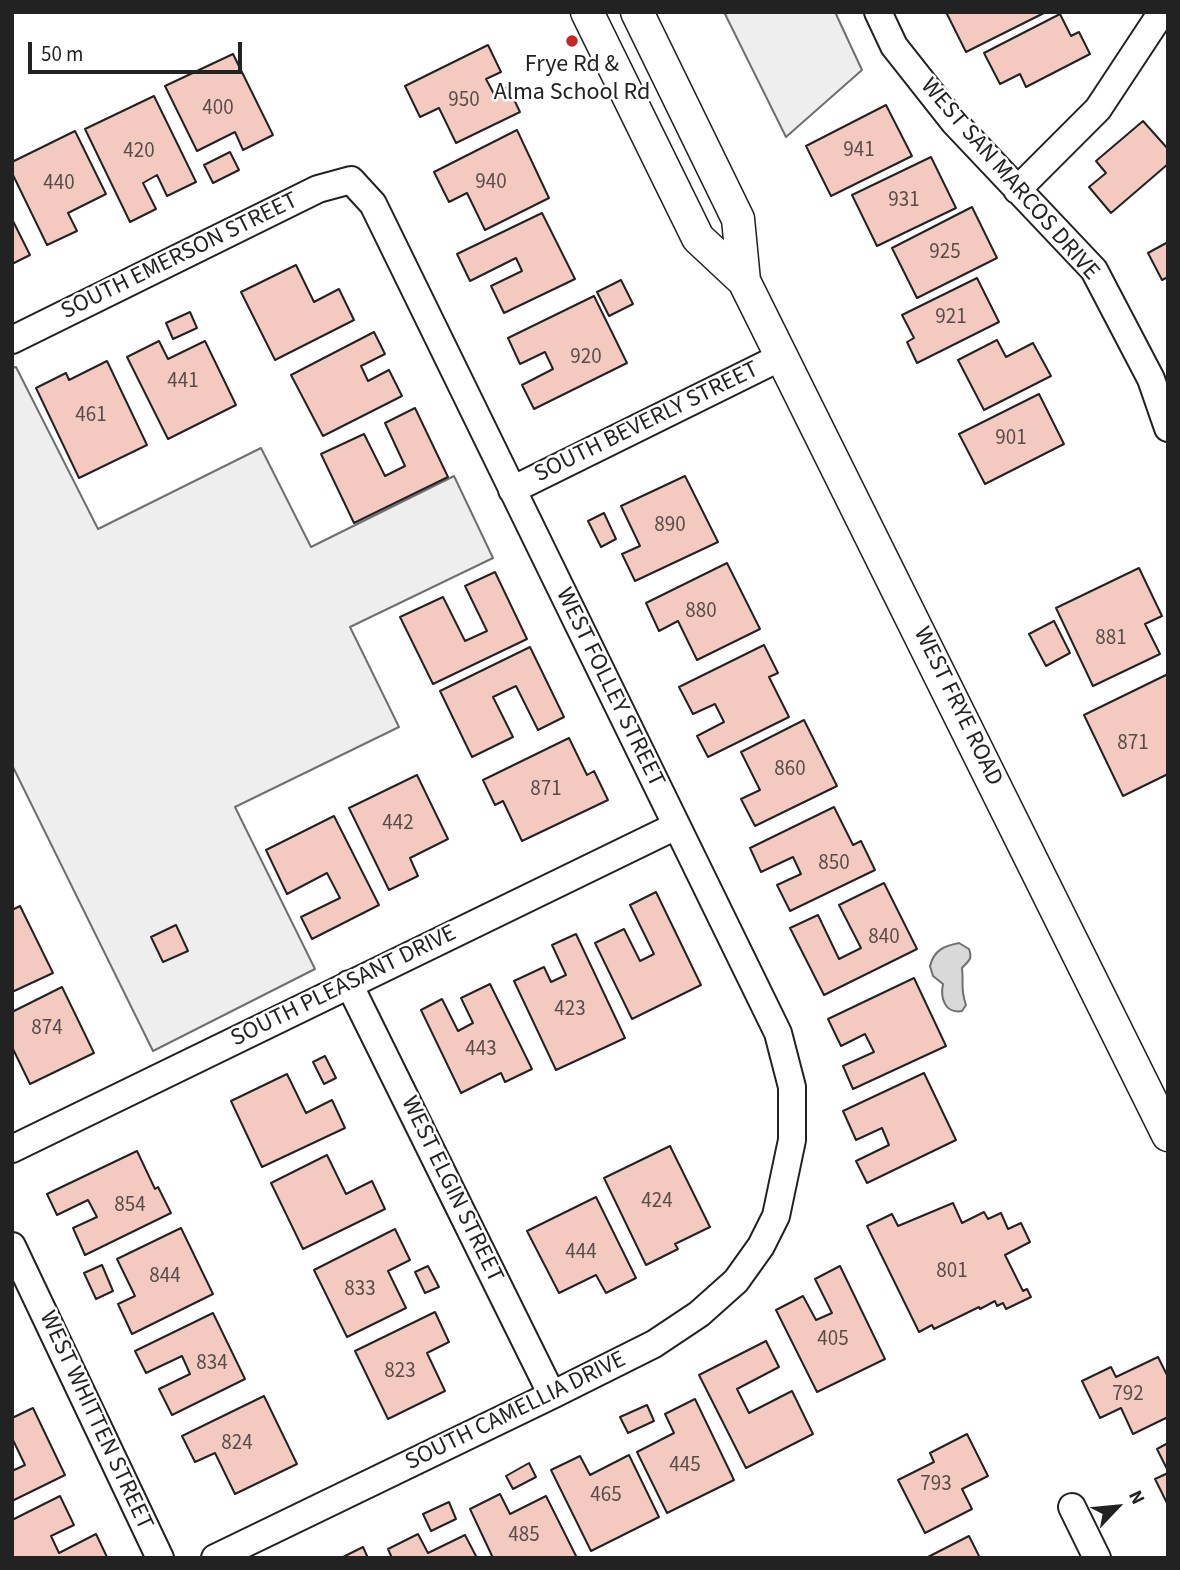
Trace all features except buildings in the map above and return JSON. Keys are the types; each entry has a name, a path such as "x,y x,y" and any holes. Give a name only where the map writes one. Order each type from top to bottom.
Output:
{"street":[{"name":"WEST FRYE ROAD","path":"587,12 698,238 744,281 783,356 1168,1135"},
{"name":"WEST FRYE ROAD","path":"637,12 738,219 744,281"},
{"name":"WEST SAN MARCOS DRIVE","path":"878,12 894,46 946,111 1094,270 1151,379 1168,428"},
{"path":"1017,190 1098,109 1162,12"},
{"name":"SOUTH EMERSON STREET","path":"12,340 318,189 351,180"},
{"name":"WEST FOLLEY STREET","path":"351,180 373,204 778,1033 792,1087 792,1140 776,1216"},
{"name":"SOUTH BEVERLY STREET","path":"512,490 783,356"},
{"name":"SOUTH PLEASANT DRIVE","path":"12,1149 676,826"},
{"name":"WEST ELGIN STREET","path":"349,984 552,1395"},
{"name":"SOUTH CAMELLIA DRIVE","path":"215,1558 654,1343 699,1314 736,1280 761,1246 776,1216"},
{"name":"WEST WHITTEN STREET","path":"12,1246 160,1558"},
{"path":"1072,1507 1097,1558"}],"shaded area":[{"path":"724,12 835,12 862,70 786,137"},
{"path":"16,367 98,529 261,448 311,547 454,476 493,558 350,627 399,727 235,807 315,969 153,1051 12,765 12,368"},
{"path":"959,943 969,949 970,956 962,968 966,1005 962,1011 956,1011 945,1004 943,984 933,976 930,966 940,950"}],"place":[{"name":"Frye Rd & Alma School Rd","path":"572,41"}]}
